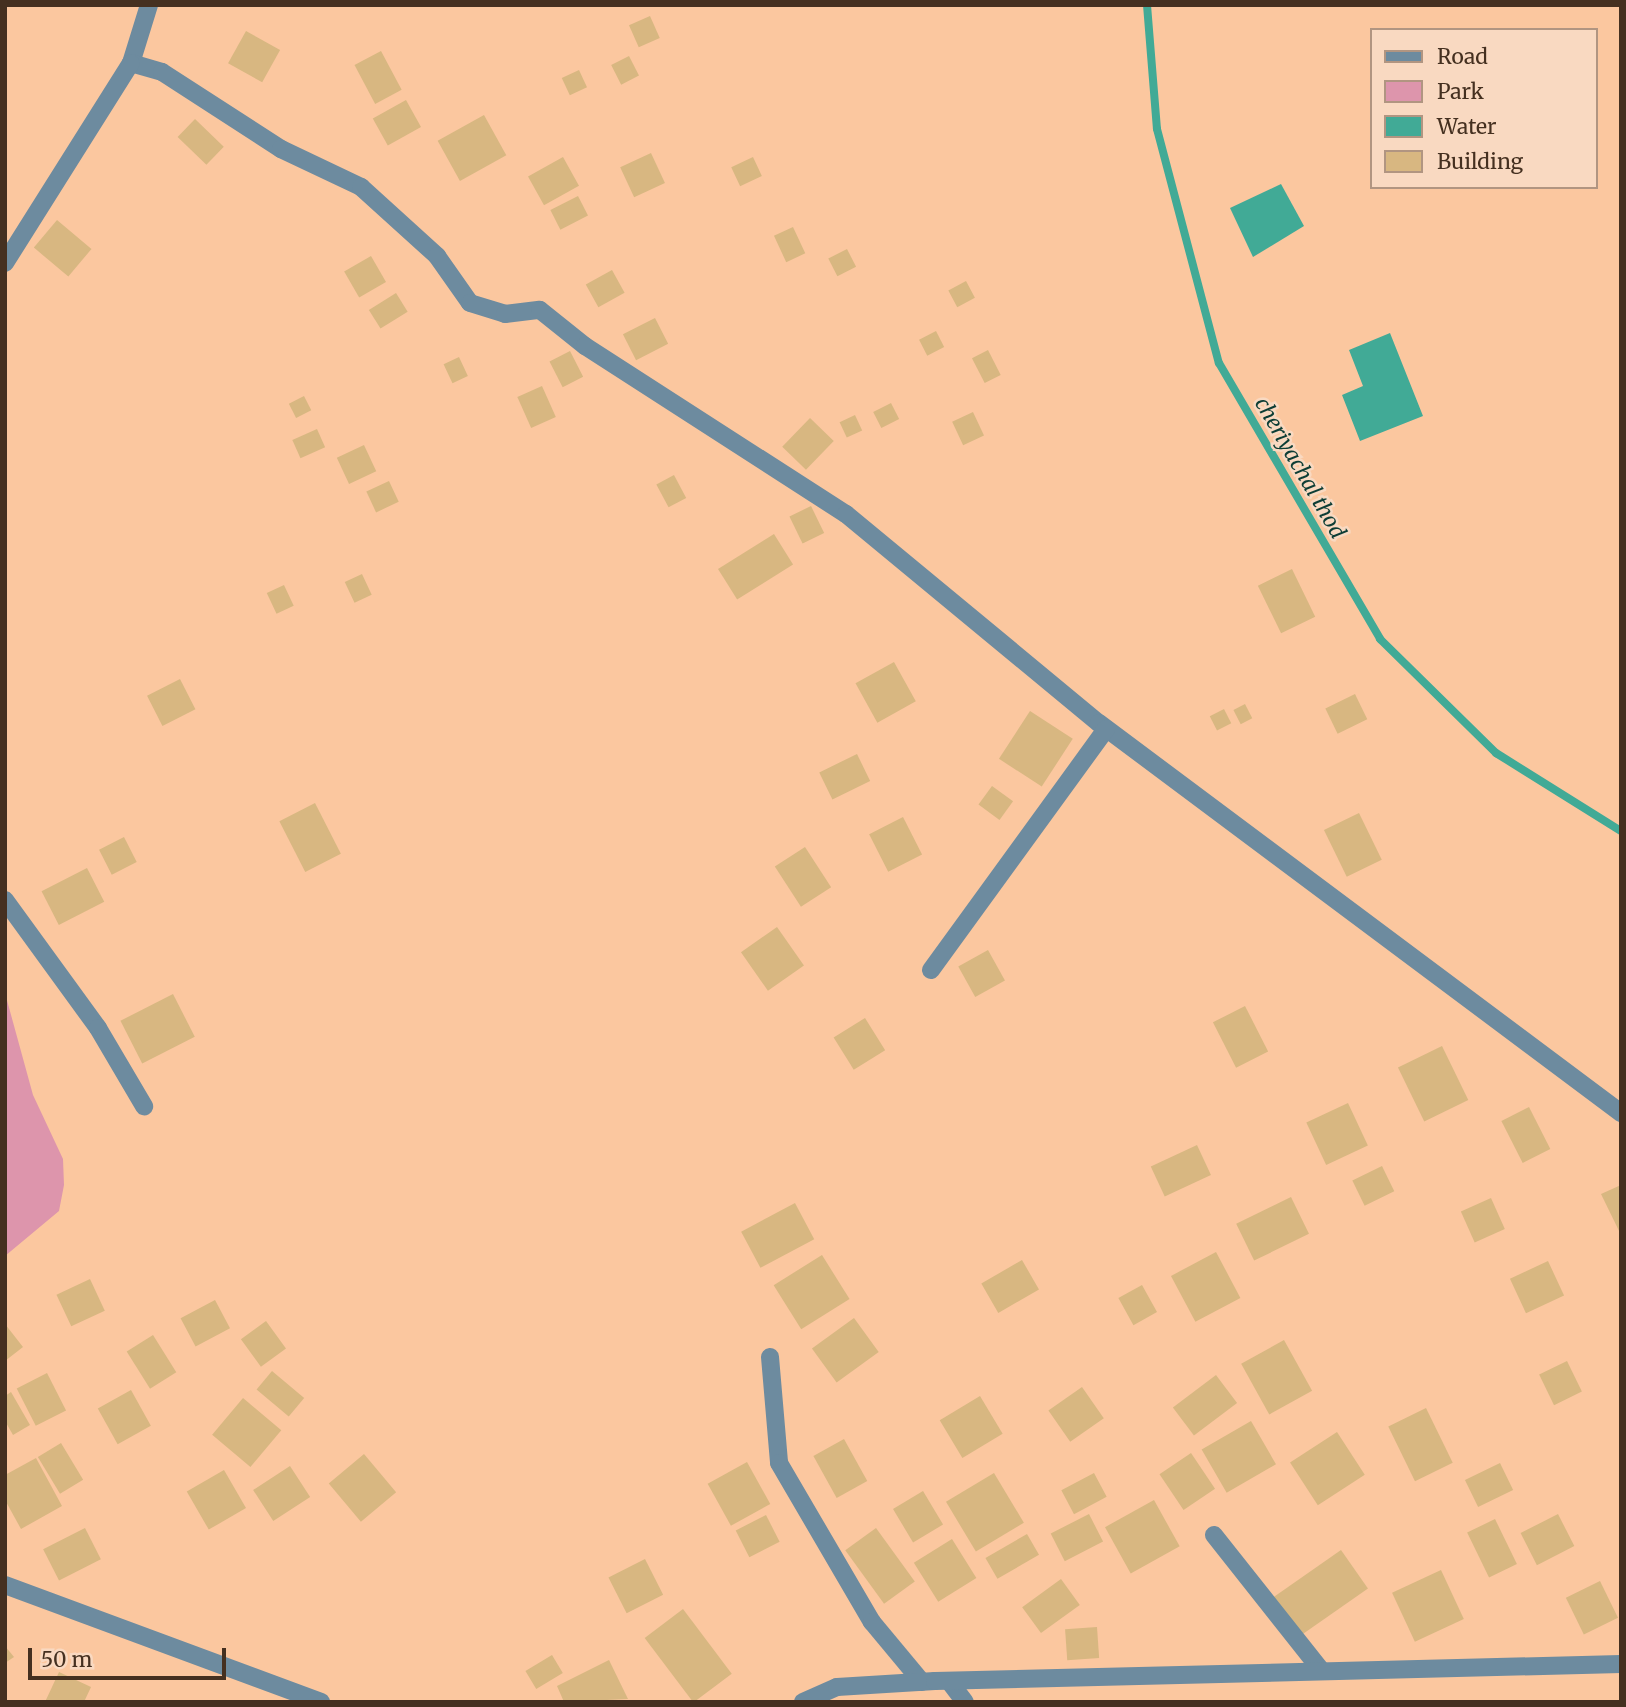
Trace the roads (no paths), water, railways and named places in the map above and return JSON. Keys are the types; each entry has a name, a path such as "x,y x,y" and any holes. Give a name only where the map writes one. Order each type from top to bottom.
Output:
{"street":[{"path":"5,263 131,62 149,5"},
{"path":"131,62 163,72 281,149 361,187 437,256 470,303 505,314 540,310 585,346 846,514 1106,729 1621,1113"},
{"path":"931,970 1106,729"},
{"path":"5,900 99,1028 144,1106"},
{"path":"769,1357 779,1463 865,1611 922,1682"},
{"path":"1214,1535 1321,1670"},
{"path":"5,1585 321,1702"},
{"path":"803,1702 838,1687 922,1682 1621,1664"},
{"path":"949,1681 965,1702"}],"water":[{"path":"1281,184 1304,226 1253,257 1230,208"},
{"path":"1390,333 1423,416 1360,441 1342,395 1363,386 1349,350"}],"waterway":[{"name":"cheriyachal thod","path":"1147,5 1157,129 1219,363 1380,639 1496,753 1621,831"}]}
